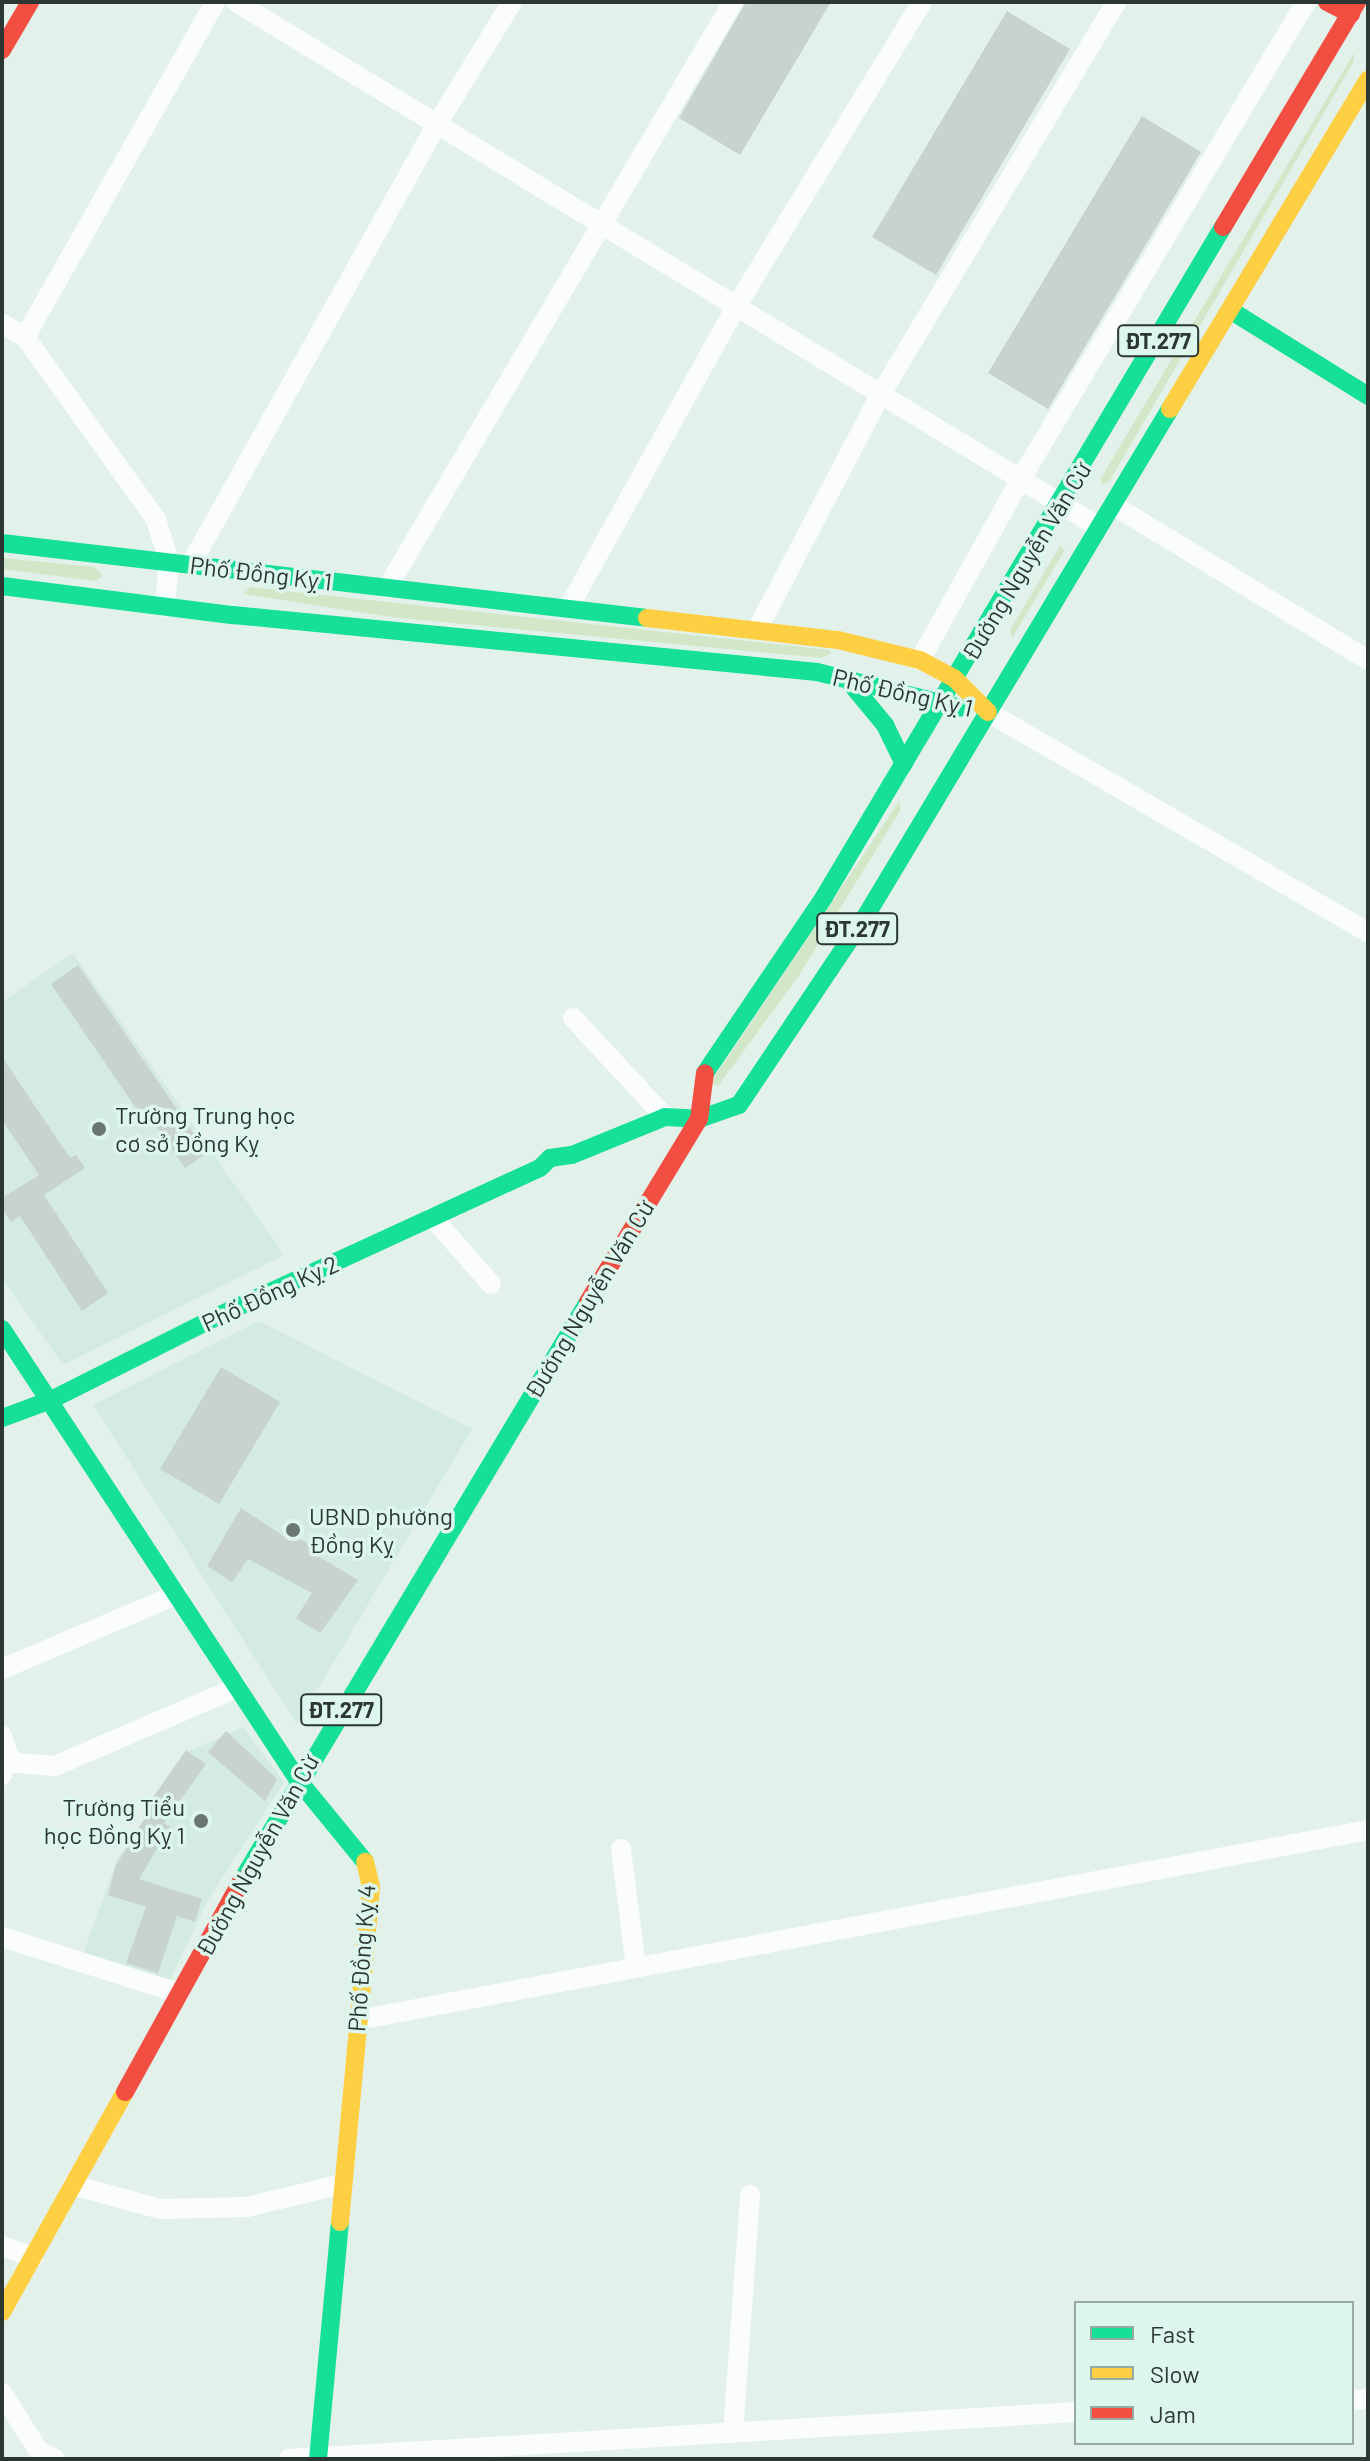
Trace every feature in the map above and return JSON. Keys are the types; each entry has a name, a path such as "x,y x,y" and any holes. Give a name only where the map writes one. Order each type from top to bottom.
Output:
{"main road":[{"path":"2,50 30,2"},
{"path":"1327,2 1354,8"},
{"name":"Đường Nguyễn Văn Cừ","path":"2,2312 298,1780 699,1119 704,1074 782,963 904,764 1354,8"},
{"name":"Đường Nguyễn Văn Cừ","path":"699,1119 739,1105 870,909 1230,310 1362,104 1368,80"},
{"path":"1230,310 1368,396"},
{"name":"Phố Đồng Kỵ 1","path":"2,543 387,588 570,605 838,640 920,660 954,678 988,712"},
{"name":"Phố Đồng Kỵ 1","path":"2,586 165,607 817,672 937,704 988,712"},
{"path":"847,679 885,725 904,764"},
{"name":"Phố Đồng Kỵ 2","path":"2,1418 51,1400 540,1168 558,1168 572,1155 665,1117 699,1119"},
{"name":"Phố Đồng Kỵ 4","path":"2,1329 298,1780 364,1859 371,1887 318,2458"}],"street":[{"path":"25,337 215,2"},
{"path":"236,2 1022,477 1099,527"},
{"path":"191,564 437,124 512,2"},
{"path":"387,588 733,2"},
{"path":"570,605 737,305 922,2"},
{"path":"758,628 882,392 1116,2"},
{"path":"920,660 1022,477 1306,2"},
{"path":"2,324 25,337 156,519 169,562 165,607"},
{"path":"1113,505 1368,660"},
{"path":"988,712 1368,932"},
{"path":"573,1018 665,1117"},
{"path":"432,1217 491,1284"},
{"path":"2,1669 178,1594"},
{"path":"2,1736 4,1768 55,1766 238,1687"},
{"path":"358,2020 1368,1830"},
{"path":"621,1849 636,1967"},
{"path":"2,1937 179,1993"},
{"path":"73,2185 160,2209 247,2207 342,2184"},
{"path":"733,2433 750,2195"},
{"path":"2,2246 33,2257"},
{"path":"2,2393 29,2438 51,2458"},
{"path":"289,2459 1074,2412"}],"shaded area":[{"name":"Trường Trung học cơ sở Đồng Kỵ","path":"73,953 284,1255 63,1365 2,1278 2,1002"},
{"name":"UBND phường Đồng Kỵ","path":"259,1321 472,1429 297,1724 93,1405"},
{"name":"Trường Tiểu học Đồng Kỵ 1","path":"243,1727 284,1782 208,1900 167,1986 82,1957 117,1860 187,1752"}],"green space":[{"path":"1354,53 1354,61 1109,482 1102,484 1101,478"},
{"path":"1060,546 1065,550 1012,638 1010,630"},
{"path":"2,558 95,567 103,576 95,581 2,569"},
{"path":"250,587 830,650 831,653 822,658 390,617 244,594"},
{"path":"900,800 900,811 798,977 718,1086 711,1082"}],"building":[{"path":"746,2 831,2 740,155 679,118"},
{"path":"1007,11 1070,49 936,275 872,237"},
{"path":"1142,116 1201,152 1048,409 988,373"},
{"path":"78,965 207,1153 185,1168 147,1113 142,1117 51,984"},
{"path":"2,1057 70,1158 76,1155 85,1168 44,1195 108,1293 82,1311 20,1216 11,1222 2,1208 2,1198 39,1175 2,1120"},
{"path":"221,1367 280,1402 219,1504 160,1469"},
{"path":"241,1508 285,1537 288,1532 314,1547 311,1552 358,1580 320,1633 296,1618 312,1593 248,1559 232,1582 207,1566"},
{"path":"226,1731 277,1779 265,1801 208,1752"},
{"path":"186,1750 206,1764 164,1823 170,1827 139,1879 202,1899 195,1922 177,1916 158,1973 126,1963 146,1907 108,1895 116,1865 149,1812 145,1809"}],"traffic: fast":[{"path":"705,1073 824,897 1223,227"},
{"path":"1230,310 1368,396"},
{"path":"699,1119 739,1105 870,909 1170,409"},
{"path":"2,543 647,618"},
{"path":"2,586 233,615 817,672 960,708"},
{"path":"847,679 885,725 904,764"},
{"path":"2,1418 51,1400 218,1316 540,1168 550,1158 572,1155 665,1117 699,1119"},
{"path":"242,1880 588,1302"},
{"path":"2,1329 298,1780 365,1862"},
{"path":"318,2459 340,2222"}],"traffic: slow":[{"path":"1170,409 1368,80"},
{"path":"647,618 838,640 920,660 954,678 988,712"},
{"path":"340,2222 371,1887 365,1862"},
{"path":"2,2312 125,2092"}],"traffic: jam":[{"path":"2,50 30,2"},
{"path":"1327,2 1351,14"},
{"path":"1223,227 1357,2"},
{"path":"588,1302 699,1119 705,1073"},
{"path":"125,2092 242,1880"}],"place":[{"name":"Trường Trung học cơ sở Đồng Kỵ","path":"99,1129"},
{"name":"UBND phường Đồng Kỵ","path":"293,1530"},
{"name":"Trường Tiểu học Đồng Kỵ 1","path":"201,1821"}]}
